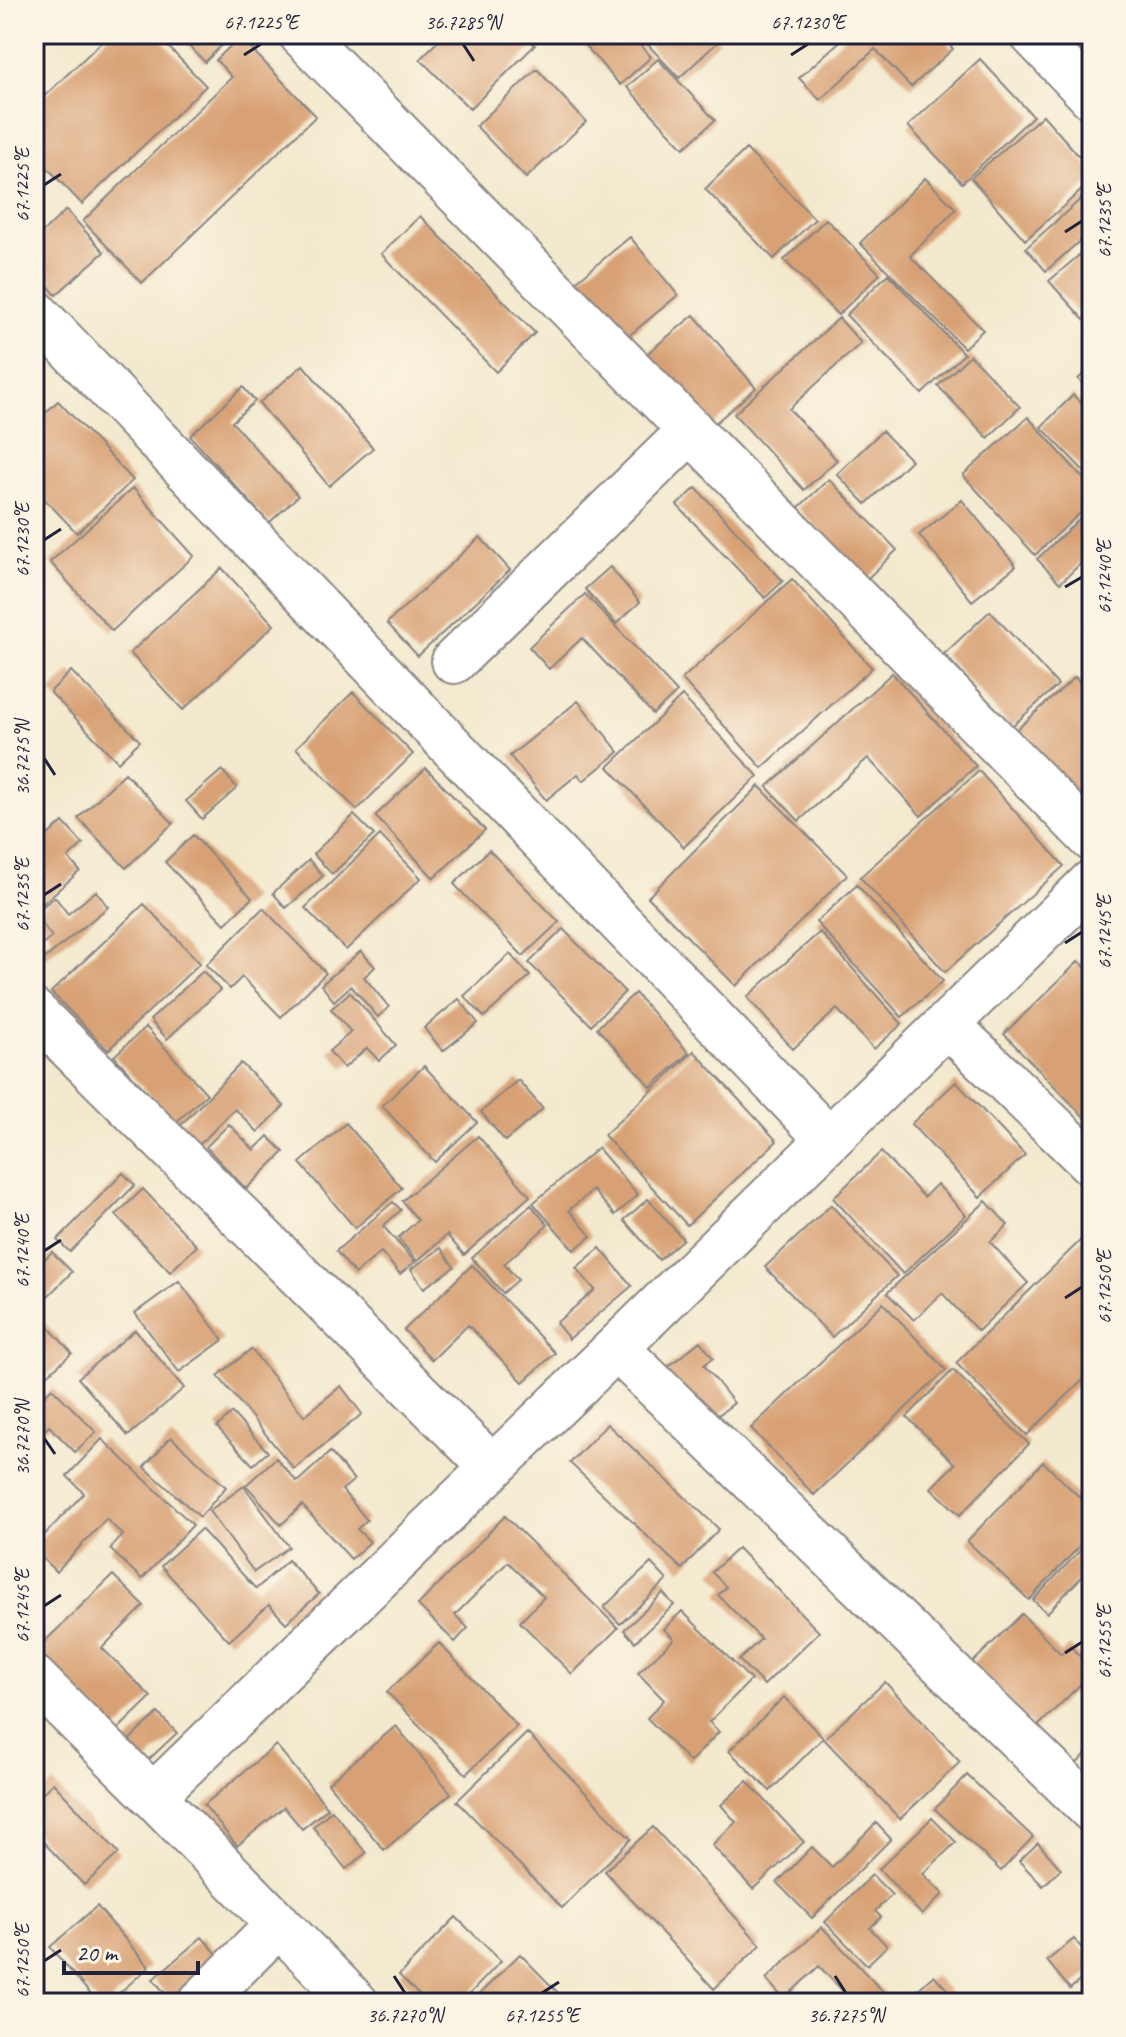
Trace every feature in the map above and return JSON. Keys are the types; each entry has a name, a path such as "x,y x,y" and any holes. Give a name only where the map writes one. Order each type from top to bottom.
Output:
{"street":[{"path":"301,34 1092,839"},
{"path":"1032,34 1092,97"},
{"path":"34,311 828,1139"},
{"path":"454,661 691,430"},
{"path":"153,1796 1092,882"},
{"path":"34,1012 492,1467"},
{"path":"947,1024 1092,1164"},
{"path":"616,1348 1092,1810"},
{"path":"34,1678 356,2003"},
{"path":"200,2003 279,1924"}],"building":[{"path":"110,34 156,34 206,86 82,204 34,154 34,106"},
{"path":"177,34 233,34 205,62"},
{"path":"445,34 523,34 535,45 470,109 420,59"},
{"path":"575,34 630,34 651,57 620,85"},
{"path":"638,34 713,34 719,41 679,78"},
{"path":"848,34 939,34 953,49 911,87 875,49 820,100 799,78"},
{"path":"240,37 316,116 142,283 83,221 232,77 216,60"},
{"path":"658,59 715,120 684,148 627,87"},
{"path":"980,59 1033,116 962,183 908,126"},
{"path":"537,69 586,122 526,178 476,126"},
{"path":"1043,115 1092,171 1092,181 1025,240 971,178"},
{"path":"746,149 815,219 774,259 705,189"},
{"path":"925,178 956,209 910,256 983,330 964,348 860,243"},
{"path":"1092,189 1092,230 1046,271 1026,248"},
{"path":"66,210 104,252 56,295 34,270 34,228 40,235"},
{"path":"420,216 535,333 496,372 381,254"},
{"path":"826,219 880,274 838,315 784,260"},
{"path":"630,237 678,295 620,343 571,286"},
{"path":"1092,244 1092,313 1084,320 1049,281"},
{"path":"888,274 964,354 922,394 846,315"},
{"path":"694,315 756,388 706,431 643,357"},
{"path":"839,318 861,343 789,409 837,460 804,490 734,414"},
{"path":"970,355 1020,407 988,438 938,386"},
{"path":"303,365 373,448 329,486 259,403"},
{"path":"1092,366 1092,394 1078,379"},
{"path":"243,387 255,401 232,422 298,496 269,523 190,436"},
{"path":"1073,395 1092,414 1092,479 1041,427"},
{"path":"58,401 133,480 77,533 34,488 34,424"},
{"path":"1028,417 1092,488 1092,502 1035,555 963,475"},
{"path":"882,431 911,460 866,504 837,474"},
{"path":"829,479 897,550 867,579 798,508"},
{"path":"133,488 194,556 112,631 50,562"},
{"path":"696,488 783,581 765,598 677,505"},
{"path":"962,500 1016,566 972,601 919,535"},
{"path":"1092,507 1092,553 1060,583 1037,559"},
{"path":"480,537 510,570 418,656 387,623"},
{"path":"610,567 640,602 616,624 585,589"},
{"path":"222,568 274,625 183,710 130,653"},
{"path":"792,579 872,668 762,768 682,679"},
{"path":"585,594 677,692 653,714 582,638 549,669 529,647"},
{"path":"990,611 1058,685 1011,727 944,654"},
{"path":"71,671 140,741 118,762 50,692"},
{"path":"892,673 976,766 921,816 868,758 799,821 767,787"},
{"path":"1075,677 1092,696 1092,760 1079,772 1092,786 1092,819 1014,732"},
{"path":"353,692 413,754 357,810 296,748"},
{"path":"682,696 758,776 684,847 608,767"},
{"path":"578,701 619,752 583,781 578,774 546,800 510,756"},
{"path":"426,768 485,830 434,878 375,816"},
{"path":"222,770 237,788 202,819 186,801"},
{"path":"979,771 1064,866 945,972 860,877"},
{"path":"125,773 173,823 126,868 78,818"},
{"path":"759,786 847,875 736,986 648,897"},
{"path":"354,815 374,835 332,874 313,854"},
{"path":"63,822 83,844 68,858 80,871 42,904 34,895 34,847"},
{"path":"193,835 252,898 225,924 165,862"},
{"path":"380,835 421,878 346,950 305,908"},
{"path":"489,850 559,922 523,956 454,884"},
{"path":"309,860 323,876 286,908 273,893"},
{"path":"857,885 943,981 902,1017 816,922"},
{"path":"96,891 108,907 44,959 36,950 52,937 34,913 55,897 68,914"},
{"path":"144,904 200,963 108,1050 51,992"},
{"path":"263,908 326,973 281,1017 242,977 230,989 206,965"},
{"path":"563,929 625,992 591,1025 529,963"},
{"path":"820,932 902,1024 874,1049 837,1009 793,1049 747,997"},
{"path":"361,951 375,967 364,977 389,1007 378,1017 351,986 334,1001 321,985"},
{"path":"510,954 530,976 484,1017 464,996"},
{"path":"1079,961 1092,974 1092,1125 1004,1034"},
{"path":"203,971 220,990 167,1039 150,1020"},
{"path":"350,992 396,1045 379,1061 367,1048 344,1068 329,1051 351,1032 331,1009"},
{"path":"635,993 689,1053 651,1087 597,1028"},
{"path":"459,999 478,1023 443,1051 424,1028"},
{"path":"146,1027 207,1094 175,1123 114,1056"},
{"path":"694,1051 777,1141 687,1225 604,1135"},
{"path":"241,1063 284,1106 258,1132 235,1109 198,1146 179,1127"},
{"path":"424,1066 477,1122 435,1162 382,1106"},
{"path":"518,1080 543,1109 505,1141 481,1112"},
{"path":"956,1082 1025,1155 980,1197 911,1124"},
{"path":"346,1123 402,1188 355,1228 300,1163"},
{"path":"229,1124 254,1150 268,1136 284,1152 246,1189 206,1147"},
{"path":"478,1136 530,1196 464,1255 447,1235 417,1261 398,1238 418,1220 402,1201"},
{"path":"598,1148 638,1195 615,1215 593,1190 569,1210 591,1236 574,1250 533,1203"},
{"path":"881,1152 924,1197 937,1184 966,1215 903,1274 833,1198"},
{"path":"123,1173 135,1185 70,1252 57,1240"},
{"path":"143,1189 197,1246 170,1272 116,1215"},
{"path":"648,1199 683,1239 659,1260 624,1220"},
{"path":"986,1201 1008,1225 990,1242 1028,1283 978,1331 942,1293 914,1320 887,1293"},
{"path":"393,1202 401,1210 383,1226 415,1262 400,1274 381,1252 355,1274 336,1251"},
{"path":"531,1205 548,1225 504,1264 518,1280 503,1293 472,1258"},
{"path":"831,1205 897,1276 832,1337 765,1267"},
{"path":"1092,1229 1092,1371 1027,1435 956,1363"},
{"path":"441,1248 454,1267 424,1288 411,1269"},
{"path":"600,1248 632,1286 569,1339 556,1323 595,1290 576,1268"},
{"path":"52,1252 72,1272 39,1305 34,1300 34,1270"},
{"path":"472,1265 555,1353 523,1382 468,1325 432,1360 404,1330"},
{"path":"179,1281 223,1340 179,1372 135,1313"},
{"path":"883,1303 946,1370 814,1495 751,1428"},
{"path":"34,1311 72,1353 34,1387"},
{"path":"135,1330 184,1388 128,1436 78,1378"},
{"path":"700,1341 713,1358 704,1365 734,1403 704,1426 662,1372"},
{"path":"251,1349 304,1416 341,1386 362,1414 294,1469 218,1376"},
{"path":"953,1370 1029,1444 960,1515 931,1488 955,1464 907,1417"},
{"path":"52,1388 96,1432 75,1452 49,1426 34,1441 34,1406"},
{"path":"232,1413 268,1452 253,1465 217,1427"},
{"path":"607,1424 719,1529 682,1569 570,1463"},
{"path":"171,1437 226,1487 200,1517 144,1467"},
{"path":"102,1439 193,1525 142,1579 110,1549 123,1535 106,1519 56,1572 34,1550 34,1546 84,1493 67,1476"},
{"path":"330,1452 354,1480 342,1490 367,1520 357,1529 370,1542 351,1559 302,1505 281,1525 246,1485 276,1458 297,1482"},
{"path":"1043,1462 1092,1509 1092,1533 1029,1600 967,1541"},
{"path":"244,1486 289,1547 254,1572 209,1511"},
{"path":"505,1516 618,1628 572,1674 520,1622 544,1597 508,1562 455,1615 468,1628 455,1642 418,1605"},
{"path":"201,1529 256,1589 288,1560 319,1594 286,1623 269,1605 229,1641 161,1566"},
{"path":"1092,1538 1092,1566 1047,1613 1033,1600"},
{"path":"738,1548 819,1632 764,1685 739,1660 761,1639 718,1595 726,1587 712,1572"},
{"path":"651,1563 667,1580 620,1624 604,1607"},
{"path":"113,1575 144,1606 102,1648 151,1697 117,1730 37,1649"},
{"path":"663,1593 674,1605 635,1642 624,1630"},
{"path":"682,1611 751,1680 709,1722 719,1732 690,1762 647,1718 664,1700 638,1673 674,1639 664,1629"},
{"path":"1022,1614 1061,1654 1070,1646 1092,1669 1092,1673 1035,1729 972,1663"},
{"path":"439,1643 517,1726 466,1774 387,1692"},
{"path":"885,1682 960,1762 900,1819 824,1739"},
{"path":"784,1697 823,1738 770,1791 729,1751"},
{"path":"158,1713 177,1733 145,1763 126,1743"},
{"path":"396,1726 451,1793 384,1850 328,1783"},
{"path":"527,1733 631,1839 562,1908 457,1801"},
{"path":"276,1745 328,1808 302,1829 284,1807 237,1846 204,1805"},
{"path":"1092,1748 1092,1781 1076,1764"},
{"path":"967,1775 1033,1837 1001,1871 935,1809"},
{"path":"747,1781 804,1842 753,1889 712,1845 736,1822 721,1805"},
{"path":"53,1783 119,1853 84,1885 34,1832 34,1801"},
{"path":"332,1810 366,1853 346,1869 313,1827"},
{"path":"932,1818 956,1842 923,1874 943,1894 922,1915 879,1869"},
{"path":"876,1823 891,1839 812,1918 777,1883 812,1847 832,1867"},
{"path":"653,1827 761,1945 714,1989 605,1871"},
{"path":"1038,1843 1061,1869 1043,1886 1019,1861"},
{"path":"872,1875 892,1895 875,1911 881,1917 870,1928 887,1946 867,1965 825,1922"},
{"path":"97,1906 149,1967 108,2003 98,2003 50,1947"},
{"path":"456,1917 501,1961 461,2003 427,2003 399,1975"},
{"path":"822,1927 886,1995 879,2003 854,2003 819,1966 784,1999 766,1979"},
{"path":"202,1937 225,1963 178,2003 173,2003 153,1979"},
{"path":"1074,1939 1092,1960 1092,1970 1070,1989 1047,1961"},
{"path":"520,1954 563,1998 558,2003 470,2003"},
{"path":"934,1975 951,1994 941,2003 903,2003"}]}
